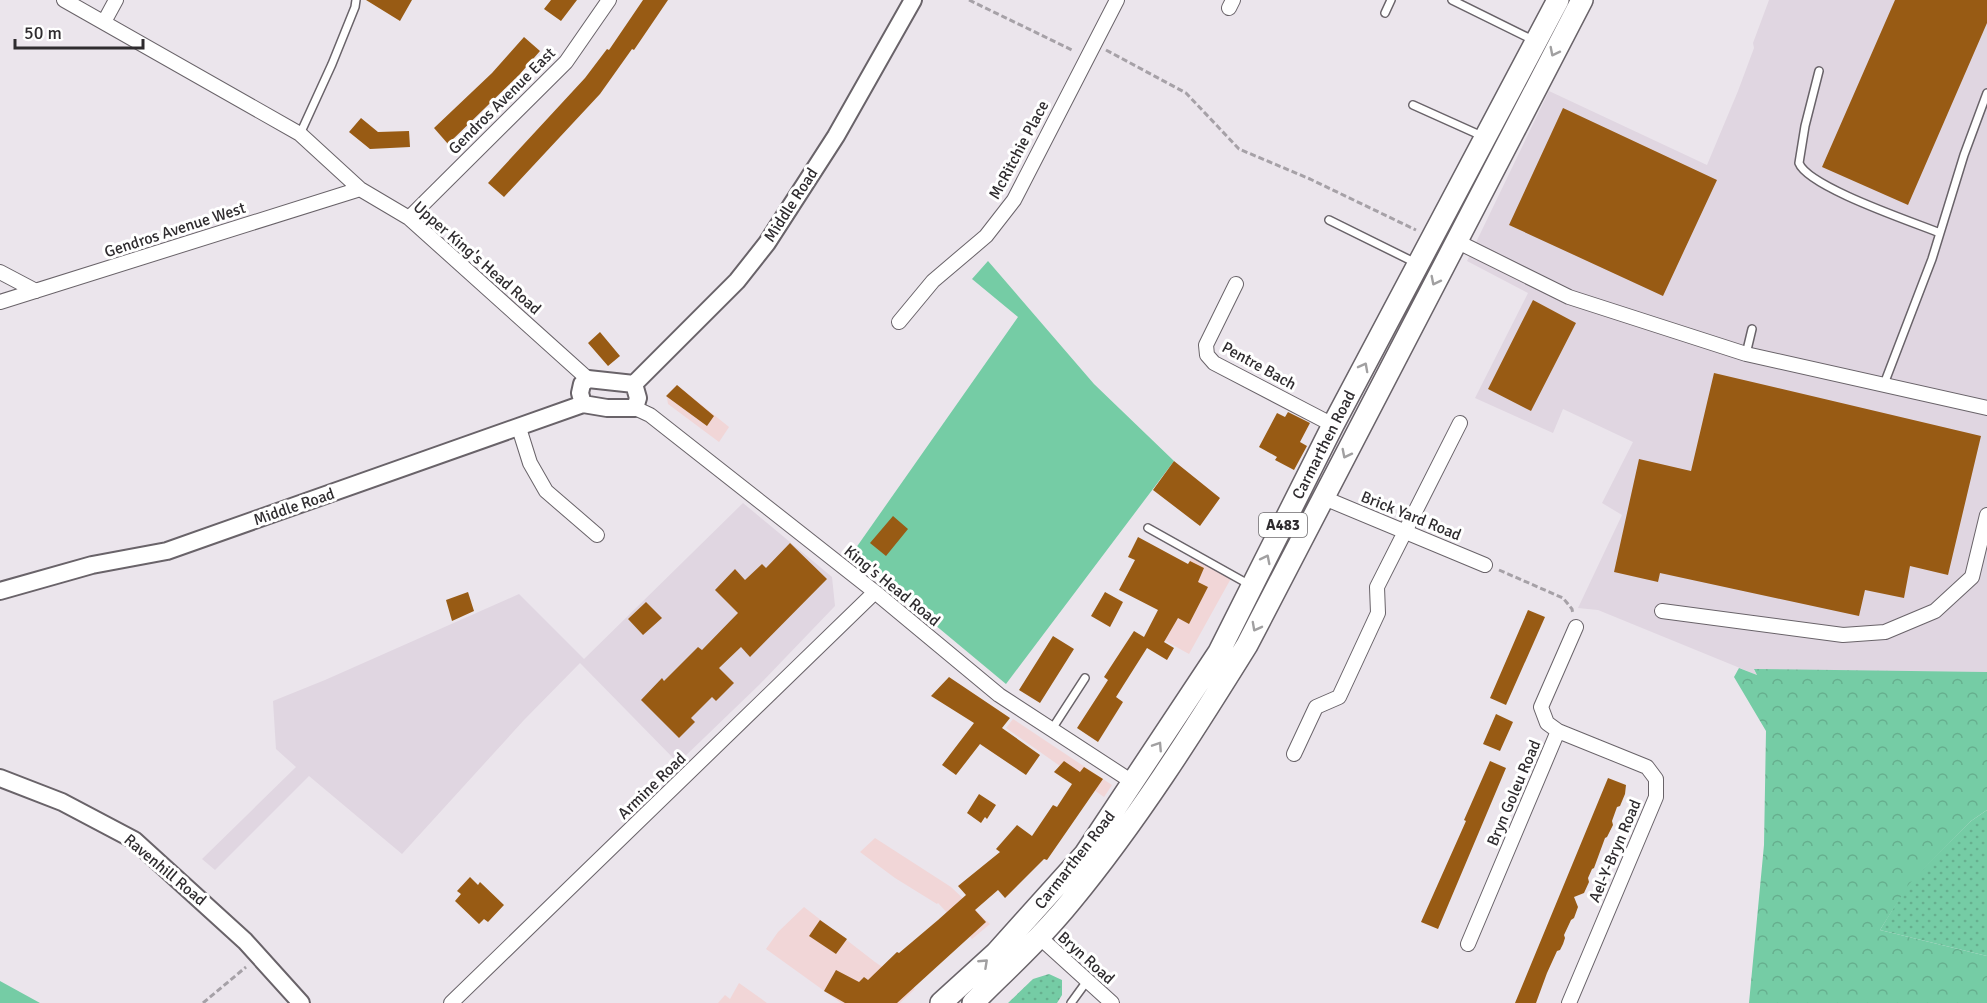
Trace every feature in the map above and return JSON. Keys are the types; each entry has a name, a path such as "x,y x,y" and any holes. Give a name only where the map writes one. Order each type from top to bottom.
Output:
{"main road":[{"name":"Carmarthen Road","path":"941,1003 996,953 1085,854 1219,652 1333,425 1558,0"},
{"name":"Carmarthen Road","path":"973,1003 1038,939 1098,866 1197,725 1247,645 1582,0"}],"street":[{"name":"Upper King's Head Road","path":"64,0 300,134 360,189 409,218 588,379"},
{"path":"104,21 116,0"},
{"name":"Gendros Avenue East","path":"409,218 566,62 609,0"},
{"name":"Middle Road","path":"634,384 737,281 767,243 836,136 913,0"},
{"name":"McRitchie Place","path":"899,322 933,281 986,236 1014,200 1117,0"},
{"name":"Gendros Avenue West","path":"0,302 360,189"},
{"path":"1456,241 1569,297 1746,354 1987,408"},
{"path":"0,272 36,291"},
{"name":"Pentre Bach","path":"1236,284 1206,345 1207,355 1214,363 1333,425"},
{"path":"588,379 634,384 638,398 635,408 607,408 583,404 580,393 582,384 588,379"},
{"name":"Middle Road","path":"0,591 92,565 167,551 583,404"},
{"name":"King's Head Road","path":"635,408 650,415 875,592 999,695 1134,783"},
{"path":"1294,754 1316,707 1339,697 1378,613 1377,587 1460,423"},
{"path":"519,428 530,463 546,491 597,535"},
{"name":"Brick Yard Road","path":"1324,498 1485,565"},
{"path":"1662,611 1843,636 1885,632 1935,611 1972,577 1987,516"},
{"name":"Armine Road","path":"451,1003 875,592"},
{"name":"Bryn Goleu Road","path":"1468,944 1558,731 1546,723 1540,708 1576,627"},
{"name":"Ael-Y-Bryn Road","path":"1558,731 1647,767 1656,779 1656,797 1569,1003"},
{"name":"Ravenhill Road","path":"0,778 62,802 134,840 245,941 301,1003"},
{"name":"Bryn Road","path":"1038,939 1047,944 1112,1003"}],"lane":[{"path":"300,134 332,64 356,0"},
{"path":"1385,13 1391,0"},
{"path":"1452,0 1536,41"},
{"path":"1819,70 1804,126 1799,163 1801,168 1824,186 1940,233"},
{"path":"1884,384 1916,304 1964,155 1987,93"},
{"path":"1413,105 1485,137"},
{"path":"1329,220 1418,264"},
{"path":"1746,354 1752,329"},
{"path":"1148,528 1252,586"},
{"path":"1052,729 1085,678"},
{"path":"1071,1003 1086,981"}],"path":[{"path":"969,0 1086,57"},
{"path":"1094,44 1186,93 1239,149 1310,179 1432,237"},
{"path":"1485,565 1563,598 1572,609 1576,627"},
{"path":"203,1003 259,956"}],"shaded area":[{"path":"1769,0 1987,0 1987,672 1754,670 1757,675 1598,610 1578,608 1622,515 1602,503 1633,442 1563,409 1553,433 1475,398 1528,293 1467,261 1549,91 1707,165 1738,91"},
{"path":"677,385 729,427 719,442 668,404 669,393"},
{"path":"743,503 832,577 835,606 759,685 678,763 580,663 524,720 402,854 309,776 215,870 202,859 296,767 276,749 273,701 519,594 584,659"},
{"path":"1195,551 1234,573 1189,654 1151,633"},
{"path":"1013,719 1112,785 1104,797 1006,728"},
{"path":"875,838 951,887 990,924 972,939 938,903 895,878 860,852"},
{"path":"804,907 875,962 915,989 900,1003 841,1003 766,949 778,932"},
{"path":"739,983 767,1003 718,1003 725,995 730,999"}],"green space":[{"path":"988,261 1094,384 1174,461 1006,684 851,555 1018,317 972,279"},
{"path":"1739,668 1757,675 1754,669 1987,672 1987,810 1971,821 1909,884 1880,930 1987,956 1987,1003 1749,1003 1764,845 1766,731 1734,677"},
{"path":"1987,810 1987,956 1880,930 1908,884 1971,821"},
{"path":"1049,974 1062,980 1062,995 1057,1003 1008,1003 1033,979"},
{"path":"0,981 40,1003 0,1003"}],"building":[{"path":"366,0 412,0 400,21"},
{"path":"551,0 577,0 561,21 544,9"},
{"path":"643,0 668,0 600,94 504,197 488,183 585,78 607,49 609,50"},
{"path":"1895,0 1987,0 1987,23 1908,205 1822,167"},
{"path":"524,37 540,51 520,74 448,144 434,128 492,73"},
{"path":"1563,108 1717,180 1663,296 1509,225"},
{"path":"361,118 378,132 409,131 410,147 370,149 349,132"},
{"path":"1533,300 1576,323 1531,411 1488,389"},
{"path":"600,332 620,356 608,366 588,343"},
{"path":"1714,373 1981,436 1948,575 1910,566 1904,598 1865,590 1859,616 1660,573 1658,582 1614,572 1639,459 1691,471"},
{"path":"677,385 714,416 707,426 666,396"},
{"path":"1288,412 1310,423 1300,442 1307,446 1294,470 1275,460 1277,457 1259,447 1277,413 1285,417"},
{"path":"1174,461 1220,498 1200,526 1153,490"},
{"path":"893,516 908,529 886,556 870,543"},
{"path":"1138,537 1188,564 1190,561 1204,568 1198,582 1208,587 1189,624 1178,618 1164,642 1174,648 1167,660 1147,648 1116,697 1123,702 1098,742 1077,728 1108,680 1104,677 1134,631 1144,637 1158,610 1119,590 1135,560 1128,557"},
{"path":"790,543 827,579 750,657 741,647 719,668 734,683 716,701 712,697 691,718 695,722 679,738 641,700 662,678 664,681 698,647 702,650 738,613 715,590 735,569 745,580 762,564 766,568"},
{"path":"468,592 474,611 452,621 446,600"},
{"path":"1105,592 1123,602 1110,627 1091,616"},
{"path":"646,602 662,618 643,635 628,619"},
{"path":"1528,610 1545,617 1506,705 1490,698"},
{"path":"1053,636 1074,649 1040,703 1019,690"},
{"path":"949,677 1010,718 1002,728 1040,755 1026,775 980,744 956,775 942,765 974,723 931,696"},
{"path":"1496,714 1513,722 1500,751 1483,744"},
{"path":"1064,761 1080,772 1084,767 1103,779 1047,860 1044,859 1005,898 998,890 975,910 986,922 897,1003 845,1003 824,991 836,970 859,982 864,977 868,980 897,952 899,953 938,920 966,895 958,886 1000,852 996,849 1017,825 1032,836 1053,805 1057,807 1072,784 1054,772"},
{"path":"1490,761 1506,768 1438,929 1421,922"},
{"path":"1608,778 1626,785 1625,794 1612,821 1613,825 1605,838 1584,893 1574,897 1578,907 1564,935 1563,944 1557,951 1547,973 1536,1003 1515,1003"},
{"path":"979,794 996,805 987,819 985,817 981,823 967,813"},
{"path":"470,877 478,885 480,882 504,905 488,922 484,919 479,924 455,901 461,894 457,891"},
{"path":"820,920 847,939 836,954 809,936"}]}
